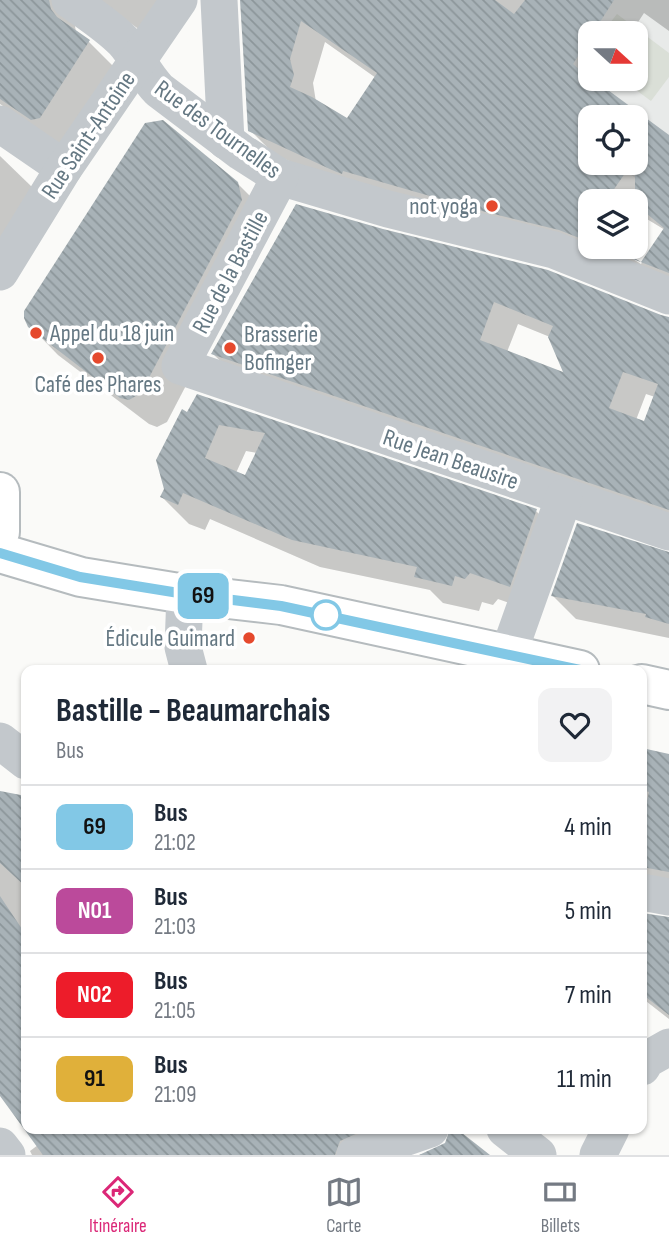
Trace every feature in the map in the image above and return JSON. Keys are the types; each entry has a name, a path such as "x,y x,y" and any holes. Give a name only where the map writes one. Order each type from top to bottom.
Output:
{"main road":[{"path":"0,492 0,533"},
{"path":"0,554 80,577 281,606 556,665"},
{"path":"647,685 669,690"}],"street":[{"name":"Rue des Tournelles","path":"70,0 123,41 147,78 159,90 226,141 280,177 388,209 554,250 669,296"},
{"name":"Rue Saint-Antoine","path":"0,272 64,168 179,0"},
{"path":"219,0 226,141"},
{"path":"0,124 64,168"},
{"name":"Rue de la Bastille","path":"180,366 280,177"},
{"name":"Rue Jean Beausire","path":"180,366 669,532"},
{"path":"508,655 564,497"},
{"path":"185,594 183,647 188,665"},
{"path":"0,741 21,757"},
{"path":"647,893 669,897"},
{"path":"355,1155 415,1134"},
{"path":"511,1134 538,1155"},
{"path":"598,1155 608,1134"},
{"path":"0,1146 7,1155"}],"shaded area":[{"path":"600,0 669,0 669,157 647,186 631,175 648,175 648,105 578,105 578,114 533,105 578,34 578,91 648,91 648,21 587,21"},
{"path":"617,14 626,21 611,21"},
{"path":"648,37 669,53 669,77 651,101 637,91 648,91"}],"building":[{"path":"0,0 49,0 57,17 90,40 40,118 31,120 0,99"},
{"path":"240,0 495,0 514,14 525,0 614,0 601,21 578,21 578,56 573,64 578,68 578,91 609,91 628,105 578,105 578,175 624,175 614,189 578,189 578,237 343,171 342,174 248,131","holes":["301,21 377,73 347,118 290,87 294,75 290,59"]},
{"path":"163,120 238,182 242,200 141,393 129,400 120,398 28,327 24,311 145,123"},
{"path":"648,120 669,135 669,273 633,259 641,262 648,259 648,252 664,228 648,215 648,189 635,189 635,175 648,175"},
{"path":"296,204 383,229 548,270 669,317 669,510 211,354","holes":["494,302 553,326 548,337 563,372 480,340","623,372 658,384 644,421 609,408"]},
{"path":"197,394 537,509 510,587 470,573 465,579 455,576 452,586 414,577 417,567 292,540 183,493 178,505 160,497 164,489 156,460 182,409 187,412","holes":["219,425 265,433 245,475 205,458"]},
{"path":"577,523 669,552 669,624 645,617 646,614 551,596"},
{"path":"647,749 669,754 669,872 647,868"},
{"path":"0,791 21,795 21,882 0,863"},
{"path":"0,896 21,928 21,1125 0,1096"},
{"path":"647,914 669,917 669,1015 647,998"},
{"path":"28,1134 356,1134 340,1141 335,1155 43,1155"},
{"path":"448,1134 463,1134 490,1155 419,1155 445,1143"}],"bus line":[{"name":"69","path":"0,553 80,577 281,606 557,665"}],"place":[{"name":"not yoga","path":"492,206"},
{"name":"Appel du 18 juin","path":"36,333"},
{"name":"Brasserie Bofinger","path":"230,348"},
{"name":"Café des Phares","path":"98,358"},
{"name":"Édicule Guimard","path":"249,638"}]}
